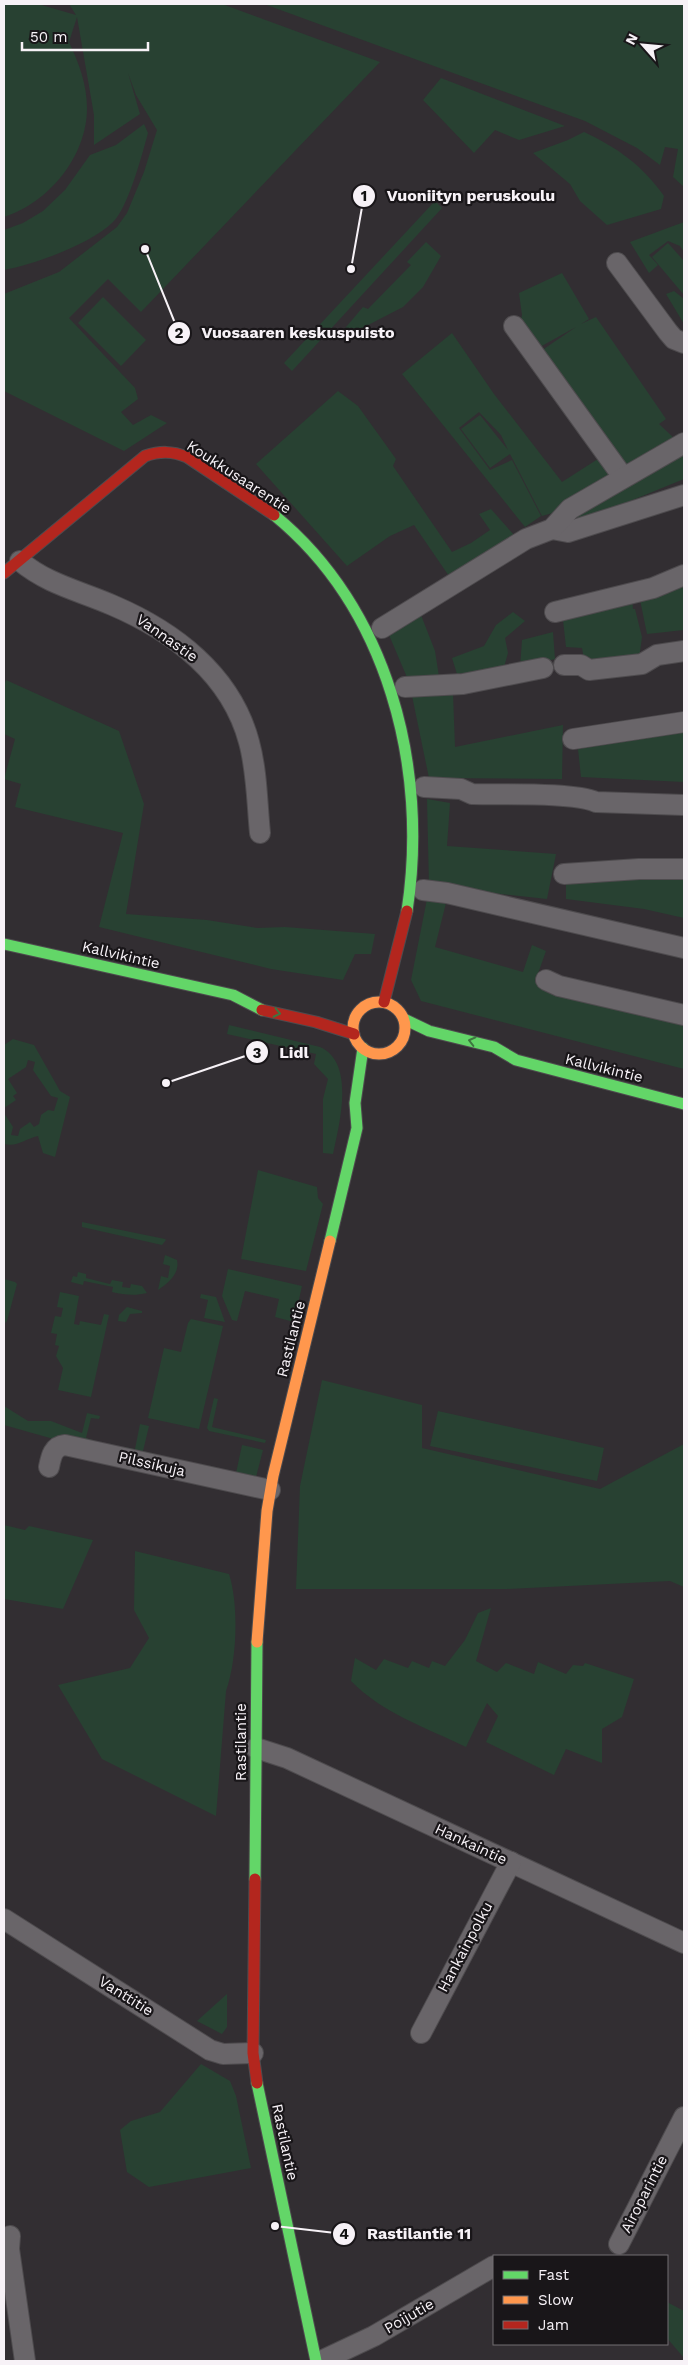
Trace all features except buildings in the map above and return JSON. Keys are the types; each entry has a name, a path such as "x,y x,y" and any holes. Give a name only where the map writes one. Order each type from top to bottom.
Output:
{"street":[{"path":"616,262 668,332 674,339 684,343"},
{"path":"514,326 623,477"},
{"path":"382,628 526,539 552,529 570,509 684,443"},
{"name":"Koukkusaarentie","path":"4,573 145,456 165,451 177,452 187,457 263,507 300,538 333,575 354,606 382,659 397,707 406,758 410,834 410,888 394,969 384,1002"},
{"path":"552,529 568,532 684,495"},
{"name":"Vannastie","path":"20,561 49,581 105,602 149,623 178,642 208,668 222,685 237,712 249,740 253,761 260,833"},
{"path":"555,612 653,588 684,575"},
{"path":"564,665 581,665 589,670 642,664 657,654 684,650"},
{"path":"404,687 463,684 543,668"},
{"path":"573,740 684,722"},
{"path":"424,787 461,789 472,794 555,797 589,799 596,802 684,806"},
{"path":"564,874 640,869 684,869"},
{"path":"423,890 447,893 684,948"},
{"name":"Kallvikintie","path":"4,944 233,995 261,1010 316,1022 354,1034"},
{"path":"546,980 559,986 684,1015"},
{"name":"Kallvikintie","path":"233,995 256,992"},
{"path":"349,1010 362,1008 374,1002 384,1002 396,1008 404,1019 404,1035 392,1050 381,1070"},
{"path":"362,1008 354,1020 354,1034 363,1048 377,1054 409,1046"},
{"name":"Kallvikintie","path":"404,1019 429,1031 494,1047 516,1060 684,1104"},
{"name":"Rastilantie","path":"357,1128 355,1103 363,1048"},
{"name":"Kallvikintie","path":"498,1063 516,1060"},
{"name":"Rastilantie","path":"316,2361 256,2083 254,2054 258,1606 270,1490 357,1128 368,1110"},
{"name":"Pilssikuja","path":"49,1467 53,1451 59,1446 65,1445 270,1490"},
{"name":"Hankaintie","path":"256,1748 287,1758 684,1943"},
{"name":"Hankainpolku","path":"420,2033 511,1862"},
{"name":"Vanttitie","path":"4,1918 210,2050 223,2054 254,2054"},
{"name":"Airoparintie","path":"618,2244 682,2125"},
{"path":"10,2236 9,2249 25,2361"},
{"name":"Poijutie","path":"321,2361 374,2336 493,2267"}],"green space":[{"path":"4,4 38,4 76,15 69,4 222,4 380,62 141,312 108,279 69,318 135,388 138,399 121,412 133,425 151,415 167,423 124,451 4,391 4,294 59,272 117,227 127,213 144,172 157,130 136,95 128,73 140,114 94,145 94,115 77,17 69,42 82,74 87,99 85,126 80,144 62,176 50,189 36,201 4,217"},
{"path":"264,4 684,4 684,187 673,177 678,149 665,147 660,165 637,148 585,121"},
{"path":"441,78 565,126 519,140 495,130 474,153 423,100"},
{"path":"144,124 148,133 138,167 124,205 113,222 76,246 31,263 4,270 4,230 23,223 43,211 65,190 90,155 116,145"},
{"path":"584,132 608,144 647,175 664,196 661,209 607,225 580,201 570,184 533,153"},
{"path":"435,201 442,208 292,371 284,363"},
{"path":"684,222 684,252 680,246 668,241 649,255 658,265 649,273 630,242"},
{"path":"426,242 441,256 423,287 403,307 343,338 341,333 363,307 368,309 411,265 407,262"},
{"path":"668,243 684,261 684,295 652,257"},
{"path":"562,273 589,319 581,324 596,317 666,419 659,424 675,439 624,467 538,353 576,327 538,348 519,328 522,315 519,293"},
{"path":"674,291 684,299 684,324 666,294"},
{"path":"103,297 146,340 121,366 78,323"},
{"path":"452,333 494,394 562,482 601,457 614,476 563,510 542,516 510,454 490,468 461,429 480,415 508,450 501,435 479,412 459,428 490,470 512,460 541,516 525,527 402,374"},
{"path":"338,391 358,406 396,459 393,466 452,552 471,543 490,530 479,514 491,509 514,535 451,579 414,525 390,536 347,566 256,464"},
{"path":"684,452 684,479 564,528 566,519"},
{"path":"684,580 684,630 647,634 639,595"},
{"path":"632,597 633,609 635,609 642,637 639,659 585,665 582,648 566,647 563,620"},
{"path":"513,612 525,621 505,638 508,653 504,667 457,674 452,658 484,646 496,625"},
{"path":"421,615 435,651 440,683 409,682 389,635"},
{"path":"553,632 555,659 520,668 522,640"},
{"path":"6,680 119,731 144,804 126,914 207,920 257,928 285,927 375,934 371,954 355,954 343,980 271,969 99,927 123,833 15,807 21,784 4,779 15,739 4,734 4,686"},
{"path":"411,691 453,693 455,747 563,725 562,779 429,778"},
{"path":"684,731 684,782 581,777 578,749"},
{"path":"427,799 450,803 447,846 556,854 547,899 429,886"},
{"path":"684,876 684,918 644,909 566,899 566,877"},
{"path":"428,894 447,899 435,947 523,972 532,945 546,951 535,982 550,988 684,1019 684,1069 421,1001 411,980"},
{"path":"229,1025 320,1047 331,1055 338,1066 342,1080 341,1112 333,1154 323,1153 323,1099 328,1079 314,1064 316,1054 227,1034"},
{"path":"13,1039 34,1045 60,1091 70,1097 55,1157 43,1153 38,1136 17,1144 4,1144 4,1113 13,1127 11,1135 18,1136 20,1129 30,1122 34,1127 39,1124 41,1115 48,1110 54,1111 58,1098 51,1096 33,1070 35,1062 28,1060 26,1067 8,1079 17,1093 13,1096 16,1100 4,1108 4,1045"},
{"path":"258,1170 317,1187 318,1198 323,1204 306,1271 241,1259"},
{"path":"82,1222 166,1240 162,1245 82,1227"},
{"path":"165,1255 177,1260 177,1270 169,1281 158,1290 161,1276 168,1278 170,1266 163,1264"},
{"path":"228,1269 302,1286 294,1322 275,1317 279,1299 245,1291 237,1321 232,1320 222,1296"},
{"path":"78,1272 86,1274 86,1278 110,1284 112,1280 123,1282 122,1287 130,1288 131,1284 142,1286 147,1293 121,1294 112,1292 113,1287 84,1281 83,1285 71,1282 73,1276 77,1277"},
{"path":"4,1279 17,1284 7,1321 4,1324"},
{"path":"60,1292 79,1296 74,1324 79,1325 80,1321 101,1325 104,1314 109,1315 91,1397 58,1390 63,1368 56,1356 59,1346 55,1345 57,1334 51,1333 55,1316 61,1317 63,1308 57,1307"},
{"path":"201,1294 216,1297 225,1322 204,1318 208,1300 200,1298"},
{"path":"127,1307 142,1311 142,1313 130,1314 126,1322 118,1321 119,1315"},
{"path":"191,1319 223,1326 199,1429 148,1418 164,1348 181,1352 188,1323"},
{"path":"322,1380 422,1405 422,1448 600,1489 684,1444 684,1587 670,1581 507,1589 296,1589 300,1486"},
{"path":"214,1398 218,1399 212,1427 266,1440 265,1443 209,1431 207,1428"},
{"path":"4,1406 28,1421 51,1421 82,1433 87,1413 100,1416 99,1419 91,1418 86,1438 99,1442 98,1445 57,1440 4,1425"},
{"path":"438,1411 604,1448 597,1481 430,1446"},
{"path":"140,1424 149,1426 143,1451 155,1454 154,1458 123,1451 124,1447 135,1449"},
{"path":"242,1445 263,1450 255,1481 236,1473"},
{"path":"4,1525 25,1530 29,1526 93,1540 63,1609 4,1599"},
{"path":"135,1551 229,1574 234,1601 235,1632 233,1664 226,1691 216,1816 102,1759 58,1685 130,1668 149,1638 134,1610"},
{"path":"491,1608 476,1661 497,1672 506,1663 534,1674 538,1662 566,1674 573,1665 583,1666 585,1663 634,1679 622,1717 602,1729 602,1763 566,1749 554,1775 486,1742 498,1716 487,1703 466,1747 391,1711 363,1692 351,1681 355,1658 376,1670 384,1659 408,1668 412,1661 429,1668 432,1661 445,1666 465,1640 478,1613"},
{"path":"227,1994 227,2027 222,2034 197,2021"},
{"path":"201,2064 230,2081 236,2096 251,2168 149,2187 127,2172 120,2130 131,2121 160,2112"},
{"path":"668,2303 684,2311 684,2358 668,2339"}],"traffic: fast":[{"path":"274,515 313,553 346,596 372,643 392,694 405,747 412,802 412,857 407,911"},
{"path":"4,944 233,995 262,1010"},
{"path":"404,1019 429,1031 494,1047 516,1060 684,1104"},
{"path":"330,1241 357,1128 355,1103 363,1048"},
{"path":"255,1879 257,1642"},
{"path":"257,2083 316,2361"}],"traffic: slow":[{"path":"374,1002 384,1002 398,1009 405,1023 405,1028 405,1033 398,1047 384,1054 374,1054 364,1050 357,1043 353,1033 353,1023 357,1013 364,1006 374,1002"},
{"path":"257,1642 267,1511 273,1476 330,1241"}],"traffic: jam":[{"path":"4,573 145,456 156,453 166,452 187,457 274,515"},
{"path":"384,1002 407,911"},
{"path":"262,1010 316,1022 354,1034"},
{"path":"255,1879 253,2053 257,2083"}],"place":[{"name":"Vuosaaren keskuspuisto","path":"145,249"},
{"name":"Vuoniityn peruskoulu","path":"351,269"},
{"name":"Lidl","path":"166,1083"},
{"name":"Rastilantie 11","path":"275,2226"}]}
